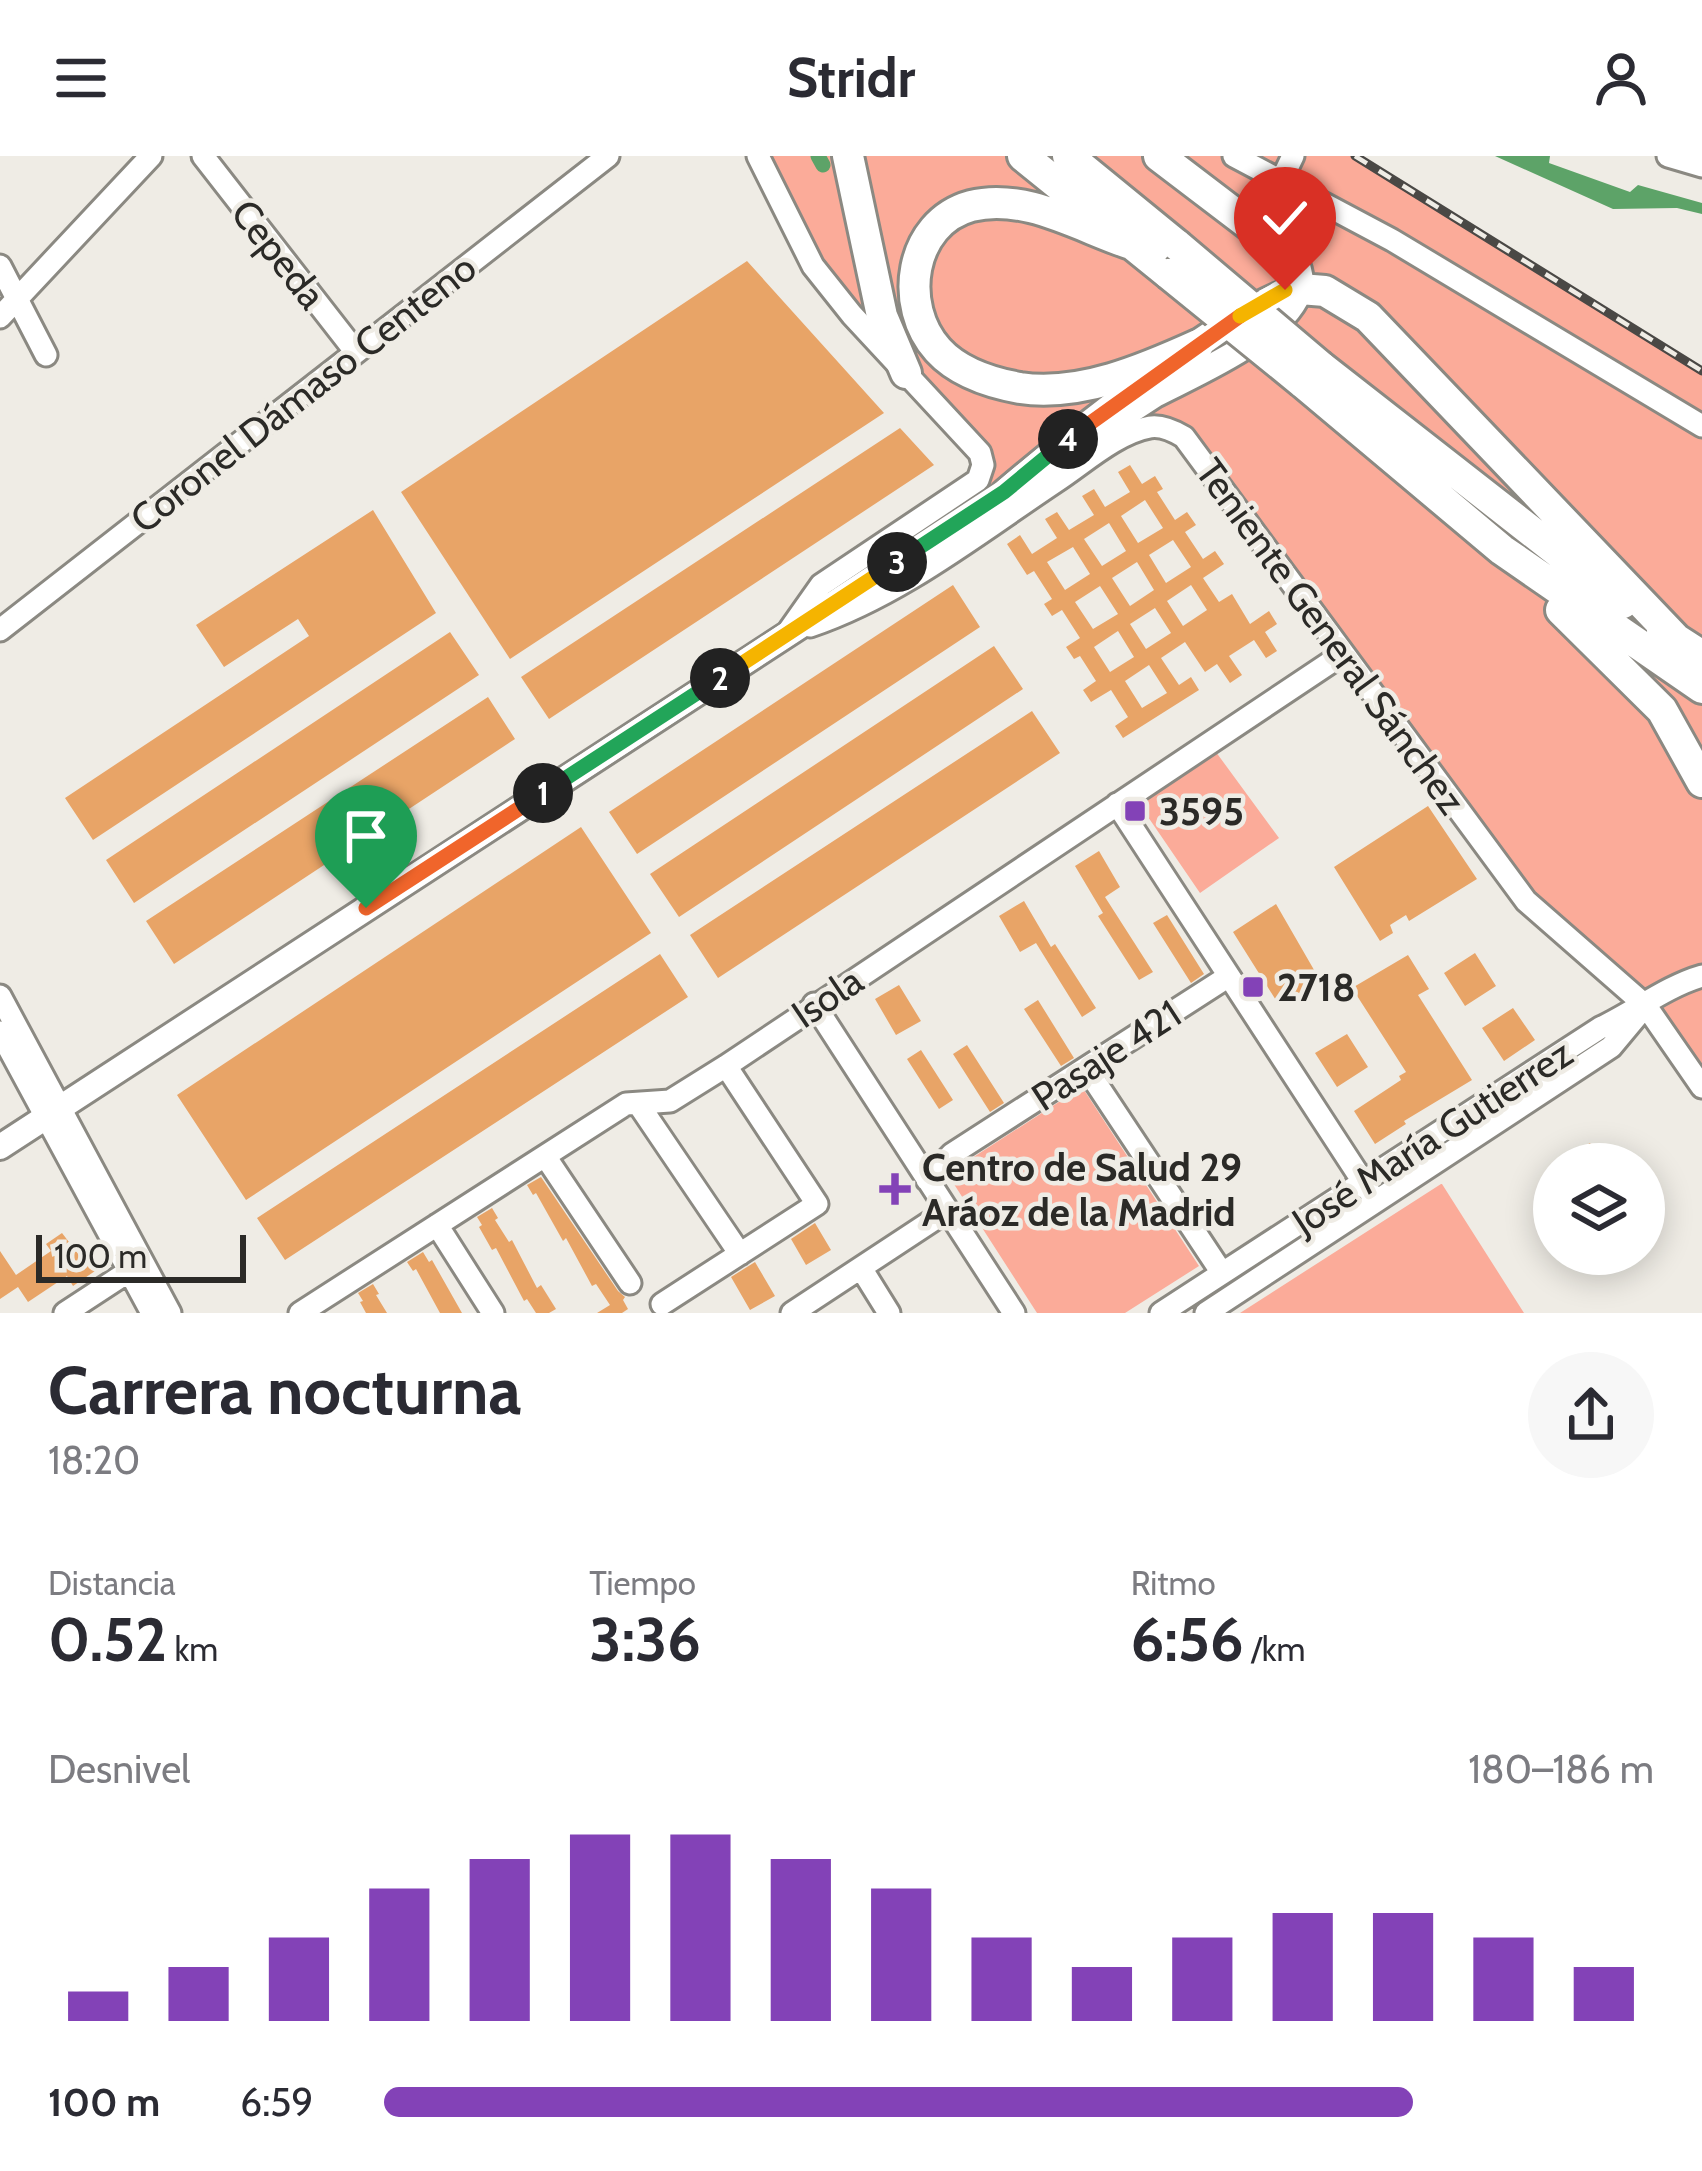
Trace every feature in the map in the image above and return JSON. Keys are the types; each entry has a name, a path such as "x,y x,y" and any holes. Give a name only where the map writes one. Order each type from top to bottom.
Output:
{"highway":[{"path":"848,156 882,316 906,373"},
{"path":"1023,156 1131,244"},
{"path":"1068,156 1173,260 1311,374 1502,550 1662,710 1702,782"},
{"path":"1159,156 1285,252 1300,289 1325,291 1368,316 1690,649"},
{"path":"1173,260 1051,213 1003,204 973,206 947,217 926,239 913,277 915,312 938,350 976,377 1024,389 1096,383 1141,371 1198,345"},
{"path":"1311,374 1690,649"},
{"path":"1502,550 1702,688"}],"main road":[{"path":"1004,492 1052,451 1198,345 1271,296 1300,289"},
{"path":"0,1147 1004,492 1155,395 1226,358 1290,313 1300,289"}],"street":[{"path":"0,317 151,156"},
{"name":"Cepeda","path":"203,156 355,351"},
{"path":"758,156 813,266 980,453 982,465 978,481 821,585 787,634"},
{"path":"1234,156 1392,240 1702,425"},
{"path":"1282,179 1293,156"},
{"path":"1668,156 1702,166"},
{"name":"Coronel Dámaso Centeno","path":"0,630 603,157"},
{"path":"0,266 46,355"},
{"name":"Teniente General Sánchez","path":"787,634 847,614 917,574 1114,443 1154,426 1184,437 1526,902 1646,1006 1702,1087"},
{"name":"Isola","path":"311,1310 626,1104 670,1101 726,1066 814,1004 1122,811 1342,654"},
{"path":"1122,811 1377,1203"},
{"name":"Pasaje 421","path":"927,1180 952,1154 1229,976"},
{"name":"José María Gutierrez","path":"1161,1313 1600,1028 1646,1006 1677,983 1702,976"},
{"path":"0,996 53,1112 136,1266 170,1313"},
{"path":"814,1004 1014,1313"},
{"name":"José María Gutierrez","path":"1206,1313 1611,1048 1646,1006"},
{"path":"0,1032 53,1112"},
{"path":"662,1304 817,1204 726,1066"},
{"path":"1086,1067 1222,1274"},
{"path":"639,1105 740,1254"},
{"path":"545,1156 630,1283"},
{"path":"792,1313 947,1210"},
{"path":"437,1225 494,1313"},
{"path":"65,1313 136,1266"},
{"path":"136,1266 152,1313"},
{"path":"861,1268 889,1313"}],"shaded area":[{"path":"758,156 1355,156 1702,371 1702,1087 1646,1006 1526,901 1184,438 1154,426 787,634 821,585 983,465 853,315"},
{"path":"1495,156 1550,156 1549,163 1630,192 1638,185 1702,203 1702,214 1677,208 1613,209"},
{"path":"1213,748 1279,838 1200,893 1146,814 1145,793"},
{"path":"1082,1087 1199,1266 1125,1313 1037,1313 950,1178 969,1160"},
{"path":"1441,1184 1524,1313 1240,1313"}],"building":[{"path":"747,261 884,413 510,659 401,492"},
{"path":"900,428 934,465 549,719 521,677"},
{"path":"1130,465 1142,484 1155,476 1163,489 1157,492 1175,520 1187,512 1196,525 1185,532 1203,559 1215,551 1224,564 1203,578 1219,602 1232,594 1250,624 1269,611 1277,624 1265,632 1277,651 1266,658 1254,640 1229,656 1242,675 1230,683 1217,664 1205,672 1185,642 1161,658 1179,685 1191,677 1199,690 1123,738 1115,726 1128,717 1111,690 1091,702 1083,690 1096,681 1080,656 1074,659 1066,647 1080,638 1062,610 1052,616 1044,604 1052,599 1034,571 1027,575 1007,544 1020,535 1032,554 1057,538 1045,519 1057,512 1069,530 1094,515 1082,496 1094,489 1105,507 1130,492 1118,472","holes":["1145,500 1163,528 1138,543 1121,516","1109,523 1126,551 1102,566 1084,539","1173,540 1191,567 1166,583 1149,555","1073,547 1090,574 1065,590 1047,562","1137,562 1154,590 1130,606 1112,578","1191,585 1207,610 1183,626 1167,601","1100,586 1118,614 1093,629 1075,602","1155,608 1171,633 1146,649 1130,624","1118,631 1134,657 1110,672 1094,647","1149,665 1167,693 1142,708 1125,681"]},
{"path":"373,510 436,613 93,840 65,798 309,636 298,619 224,667 196,625"},
{"path":"953,585 980,627 637,854 609,812"},
{"path":"450,632 479,675 134,903 106,860"},
{"path":"994,646 1023,689 679,917 650,874"},
{"path":"488,697 515,739 174,964 146,921"},
{"path":"1032,711 1060,753 718,978 690,935"},
{"path":"1428,806 1477,879 1409,921 1406,915 1390,925 1393,933 1380,941 1334,867"},
{"path":"581,827 651,933 246,1200 177,1095"},
{"path":"1099,851 1120,887 1105,897 1153,972 1139,980 1098,916 1103,913 1075,866"},
{"path":"1024,901 1096,1008 1082,1017 1036,943 1020,952 999,916"},
{"path":"1276,904 1321,982 1279,1005 1233,932"},
{"path":"1167,915 1204,974 1191,983 1153,923"},
{"path":"1475,953 1496,986 1465,1006 1444,973"},
{"path":"660,954 688,997 285,1260 257,1218"},
{"path":"1408,955 1429,989 1418,995 1472,1080 1375,1144 1354,1111 1406,1072 1352,988"},
{"path":"899,985 921,1021 896,1035 875,999"},
{"path":"1038,1000 1074,1058 1061,1066 1024,1009"},
{"path":"1513,1008 1535,1040 1504,1061 1482,1028"},
{"path":"1347,1034 1368,1067 1337,1087 1315,1053"},
{"path":"967,1045 1004,1103 990,1112 953,1054"},
{"path":"921,1050 953,1100 939,1109 907,1059"},
{"path":"541,1177 625,1297 628,1309 622,1313 597,1313 610,1305 596,1284 592,1286 566,1238 563,1241 527,1185"},
{"path":"492,1208 537,1288 541,1285 556,1309 536,1313 524,1301 496,1248 492,1250 479,1227 477,1217"},
{"path":"815,1223 831,1250 806,1265 791,1239"},
{"path":"62,1233 79,1255 89,1248 95,1271 73,1286 67,1276 28,1302 18,1287 0,1299 0,1251 16,1275 51,1251 46,1244"},
{"path":"423,1252 462,1313 440,1313 416,1269 407,1262"},
{"path":"755,1262 775,1296 750,1310 731,1277"},
{"path":"373,1284 387,1313 366,1313 360,1302 358,1293"}],"waterway":[{"path":"818,156 823,165"}],"railway":[{"path":"1355,156 1702,371"}],"place":[{"name":"3595","path":"1135,811"},
{"name":"2718","path":"1253,987"},
{"name":"Centro de Salud 29 Aráoz de la Madrid","path":"895,1189"}],"route":[{"path":"366,908 1004,492 1124,397 1285,290"}]}
